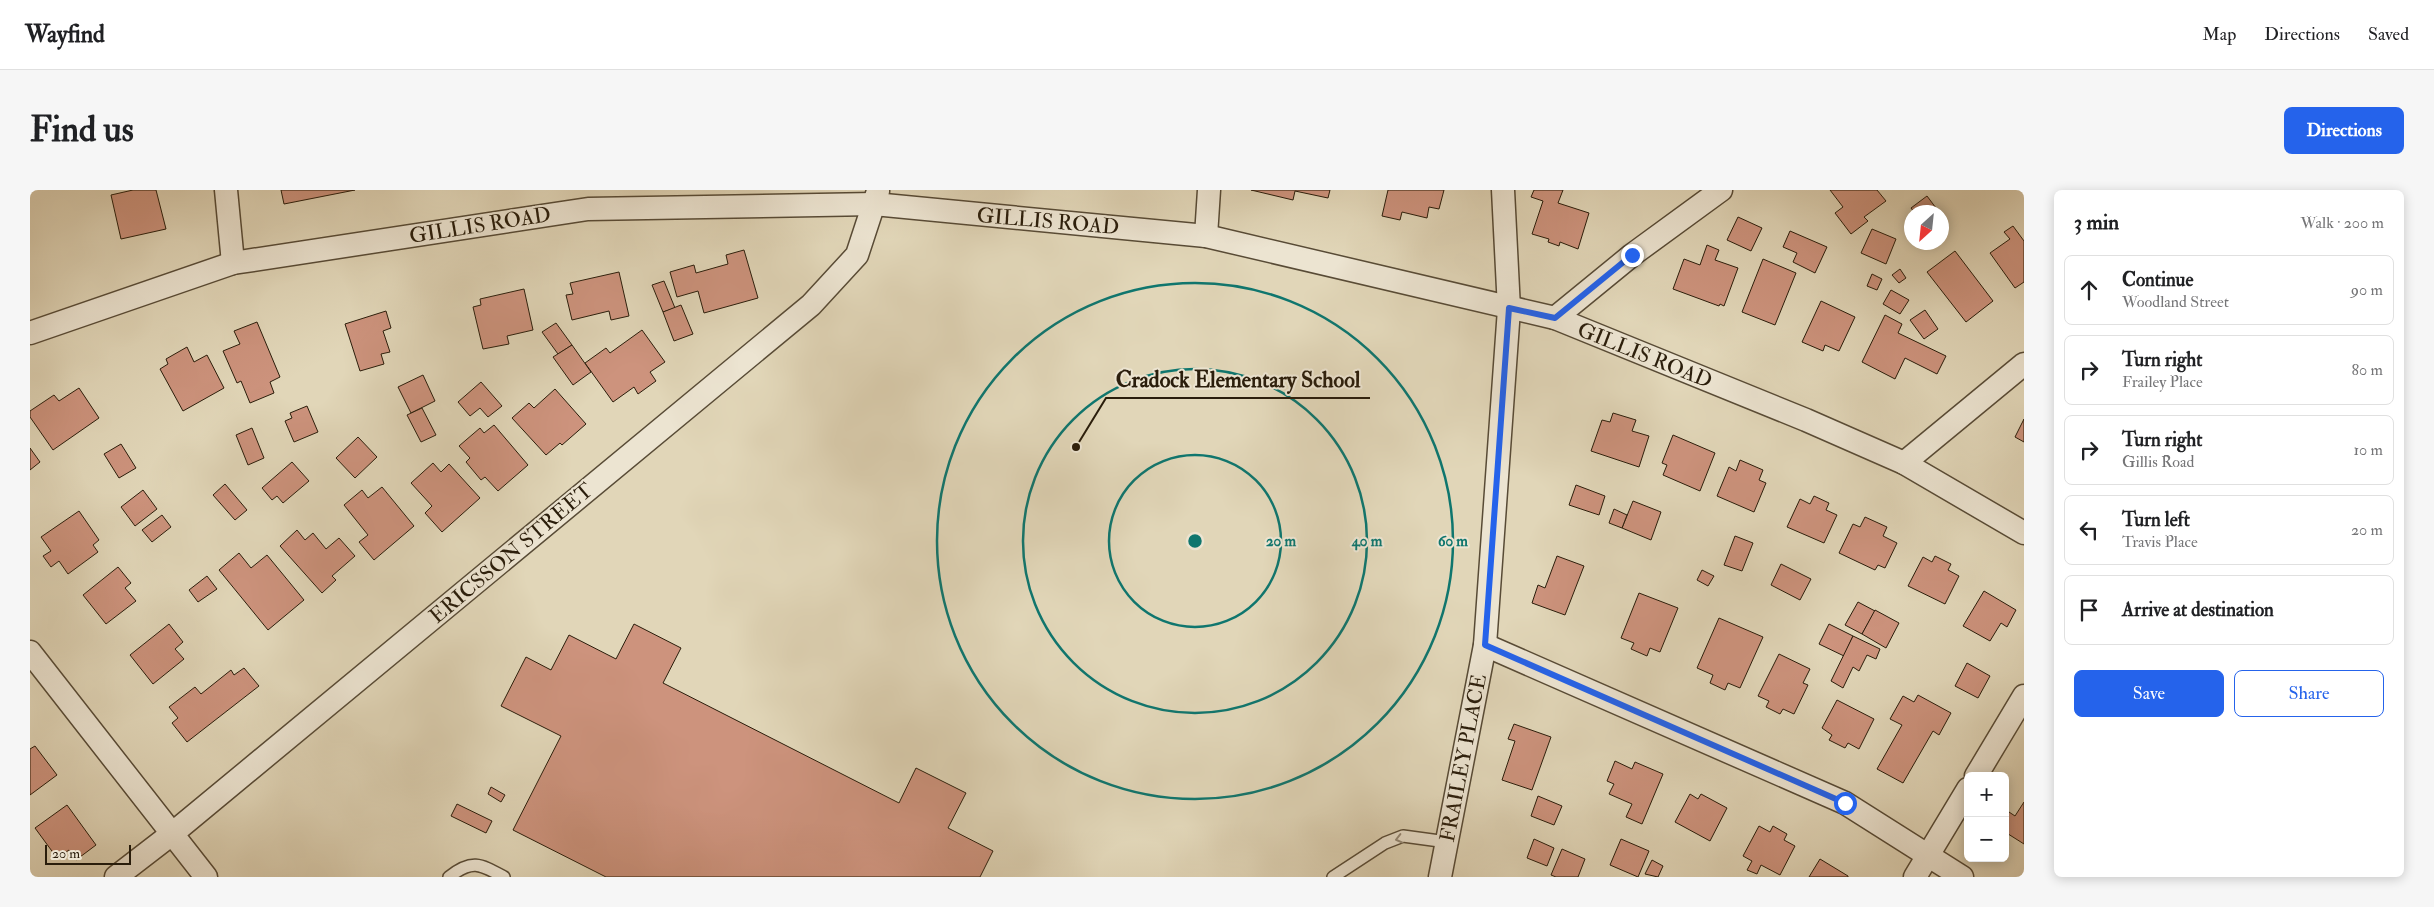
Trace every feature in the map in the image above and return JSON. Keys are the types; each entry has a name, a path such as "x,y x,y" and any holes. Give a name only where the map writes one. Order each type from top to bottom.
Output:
{"street":[{"path":"226,190 232,263"},
{"path":"1206,236 1209,190"},
{"name":"FRAILEY PLACE","path":"1440,877 1485,645 1509,308 1503,190"},
{"path":"1555,318 1632,255 1721,190"},
{"name":"GILLIS ROAD","path":"30,333 232,263 586,200 876,197 1206,236 1555,318 1806,420 1904,463 2024,533"},
{"name":"ERICSSON STREET","path":"116,877 173,833 812,306 857,255 876,197"},
{"path":"1904,463 2024,364"},
{"path":"1485,645 1845,803 1962,877"},
{"path":"30,652 206,877"},
{"path":"1978,772 2024,696"},
{"path":"1915,877 1964,796"}],"lane":[{"path":"1333,877 1385,843 1403,836 1447,842"},
{"path":"449,877 463,866 482,864 504,877"}],"building":[{"path":"133,190 156,190 166,229 121,239 111,195"},
{"path":"281,190 355,190 284,204"},
{"path":"1251,190 1330,190 1328,198 1295,191 1293,200"},
{"path":"1388,190 1444,190 1439,209 1429,207 1427,218 1402,212 1400,220 1382,216"},
{"path":"1534,190 1563,190 1558,203 1589,213 1578,249 1560,242 1559,246 1548,242 1549,239 1532,234 1543,201 1531,197"},
{"path":"1830,190 1877,190 1886,201 1864,217 1868,221 1851,234 1835,213 1843,207"},
{"path":"1927,196 1934,205 1915,205"},
{"path":"1738,217 1762,228 1751,251 1727,240"},
{"path":"2013,226 2024,241 2024,282 2015,288 1990,253 2010,239 2004,232"},
{"path":"1872,229 1896,239 1886,264 1861,253"},
{"path":"1790,231 1827,247 1815,273 1793,262 1797,253 1783,247"},
{"path":"1707,245 1719,250 1715,260 1738,268 1724,306 1720,304 1719,306 1673,289 1684,259 1700,265"},
{"path":"744,250 758,298 704,313 698,291 677,297 670,272 694,265 696,273 728,264 726,255"},
{"path":"1955,251 1993,301 1966,322 1927,272"},
{"path":"1763,259 1796,273 1775,325 1742,312"},
{"path":"1900,269 1906,278 1899,283 1892,275"},
{"path":"619,272 629,316 611,320 609,311 572,320 566,295 573,294 570,283"},
{"path":"1872,274 1882,279 1877,290 1867,286"},
{"path":"664,281 675,308 663,312 652,285"},
{"path":"524,289 533,330 507,336 509,344 483,349 473,307 481,305 480,299"},
{"path":"1891,290 1909,300 1900,314 1883,304"},
{"path":"1821,301 1855,317 1839,351 1825,345 1823,351 1802,342"},
{"path":"681,305 693,334 674,341 663,312"},
{"path":"1925,310 1938,329 1924,339 1910,320"},
{"path":"386,311 391,328 383,331 390,352 381,354 384,364 360,371 345,324"},
{"path":"1885,315 1902,324 1898,333 1946,356 1937,374 1905,358 1895,379 1862,362"},
{"path":"257,322 280,377 270,382 274,393 250,403 241,381 237,383 223,351 240,344 234,331"},
{"path":"556,323 572,345 558,354 542,332"},
{"path":"642,330 665,362 650,372 656,381 638,394 634,387 613,402 585,363 606,348 610,353"},
{"path":"572,345 591,372 573,385 553,357"},
{"path":"187,347 194,362 207,355 224,388 183,411 160,369 168,364 166,359"},
{"path":"423,375 435,401 411,413 398,387"},
{"path":"481,382 502,406 488,417 480,408 470,416 458,402"},
{"path":"79,388 99,418 53,450 30,417 30,411 54,395 59,401"},
{"path":"555,389 586,424 562,445 560,443 546,455 512,418 529,403 534,408"},
{"path":"307,406 318,432 294,442 285,421 292,418 290,413"},
{"path":"422,408 436,435 421,442 407,415"},
{"path":"1613,413 1636,420 1632,431 1649,436 1639,467 1591,451 1602,420 1610,422"},
{"path":"2024,419 2024,442 2015,437"},
{"path":"494,425 528,465 498,491 485,477 481,480 466,462 470,458 459,446 480,428 484,433"},
{"path":"252,428 264,458 248,465 236,435"},
{"path":"1673,435 1715,453 1700,491 1663,475 1667,465 1662,463"},
{"path":"358,437 377,457 355,478 336,458"},
{"path":"121,444 136,468 119,478 104,454"},
{"path":"30,448 40,462 30,470"},
{"path":"1740,460 1763,470 1759,480 1766,483 1754,512 1717,496 1729,467 1736,471"},
{"path":"292,462 309,481 283,503 277,496 272,500 262,488"},
{"path":"433,463 441,472 449,464 480,498 442,532 425,513 432,506 411,483"},
{"path":"225,484 247,510 235,520 213,495"},
{"path":"1576,485 1605,496 1599,515 1569,505"},
{"path":"382,487 414,526 374,560 359,542 368,535 344,505 362,490 368,498"},
{"path":"143,490 157,509 135,526 121,507"},
{"path":"1814,496 1829,503 1826,510 1837,515 1824,543 1787,527 1800,499 1810,504"},
{"path":"1633,501 1661,512 1651,540 1622,528"},
{"path":"1614,509 1627,515 1622,528 1609,523"},
{"path":"79,511 99,540 93,545 98,552 68,574 59,561 51,567 43,556 51,551 41,537"},
{"path":"162,515 171,527 152,542 142,530"},
{"path":"1865,517 1887,527 1883,536 1897,543 1885,568 1878,565 1875,570 1839,553 1853,524 1860,527"},
{"path":"297,530 305,540 313,533 326,549 339,538 355,556 332,576 336,580 322,593 280,546"},
{"path":"1735,536 1753,543 1742,571 1724,565"},
{"path":"239,553 251,568 267,555 304,600 268,630 219,570"},
{"path":"1557,556 1584,566 1565,615 1532,603 1538,585 1545,588"},
{"path":"1935,556 1951,564 1948,570 1959,576 1945,604 1908,586 1923,557 1932,562"},
{"path":"1781,564 1811,579 1800,600 1771,585"},
{"path":"118,567 131,583 125,588 136,601 106,624 83,595"},
{"path":"1702,570 1714,576 1708,586 1697,580"},
{"path":"207,576 217,589 198,602 189,590"},
{"path":"1984,591 2016,610 2007,627 2001,623 1990,641 1963,626"},
{"path":"1639,593 1678,608 1660,652 1650,648 1647,656 1631,649 1634,643 1621,638"},
{"path":"1858,602 1875,611 1862,634 1845,625"},
{"path":"1875,610 1899,623 1886,648 1862,634"},
{"path":"1719,618 1763,637 1740,688 1728,683 1725,690 1710,683 1713,675 1697,668"},
{"path":"169,624 183,642 175,649 184,659 153,684 130,655"},
{"path":"634,624 681,648 663,683 899,803 916,768 966,793 948,828 993,851 980,877 606,877 513,830 561,736 501,706 526,657 551,670 569,635 616,659"},
{"path":"1829,624 1853,636 1844,656 1819,644"},
{"path":"1853,636 1880,649 1876,659 1867,655 1859,671 1853,667 1843,688 1831,681"},
{"path":"1779,654 1810,669 1803,683 1808,685 1794,714 1783,709 1780,714 1766,707 1769,701 1758,696"},
{"path":"1967,663 1990,676 1978,698 1955,686"},
{"path":"244,668 259,686 187,742 172,723 178,718 169,707 195,687 201,694 231,670 234,675"},
{"path":"1918,695 1951,713 1939,735 1933,731 1903,783 1877,769 1902,725 1890,719 1903,696 1914,702"},
{"path":"1837,700 1874,719 1859,749 1848,743 1845,748 1829,740 1832,735 1822,728"},
{"path":"1514,724 1551,737 1532,790 1502,780 1515,741 1508,739"},
{"path":"35,746 57,775 30,795 30,749"},
{"path":"1615,761 1632,769 1635,762 1663,774 1642,824 1626,817 1632,804 1609,794 1614,784 1607,781"},
{"path":"491,787 505,795 501,802 488,794"},
{"path":"1690,794 1698,799 1701,794 1727,808 1710,841 1675,822"},
{"path":"1538,796 1562,806 1554,825 1531,816"},
{"path":"2024,802 2024,844 2009,835 2009,812 2015,816"},
{"path":"457,804 492,821 486,833 451,816"},
{"path":"67,805 96,845 76,860 69,850 57,858 35,828"},
{"path":"1759,826 1770,832 1773,826 1787,834 1784,840 1795,846 1780,875 1761,865 1757,874 1747,870 1752,861 1743,856"},
{"path":"1534,839 1554,848 1547,866 1527,858"},
{"path":"1621,839 1649,851 1638,877 1610,865"},
{"path":"1562,849 1585,859 1578,877 1556,877 1551,875"},
{"path":"1820,859 1848,876 1848,877 1809,877"},
{"path":"1652,860 1663,866 1658,877 1645,874"}],"place":[{"name":"Cradock Elementary School","path":"1076,447"}],"route":[{"path":"1632,255 1555,318 1509,308 1485,645 1845,803"}]}
